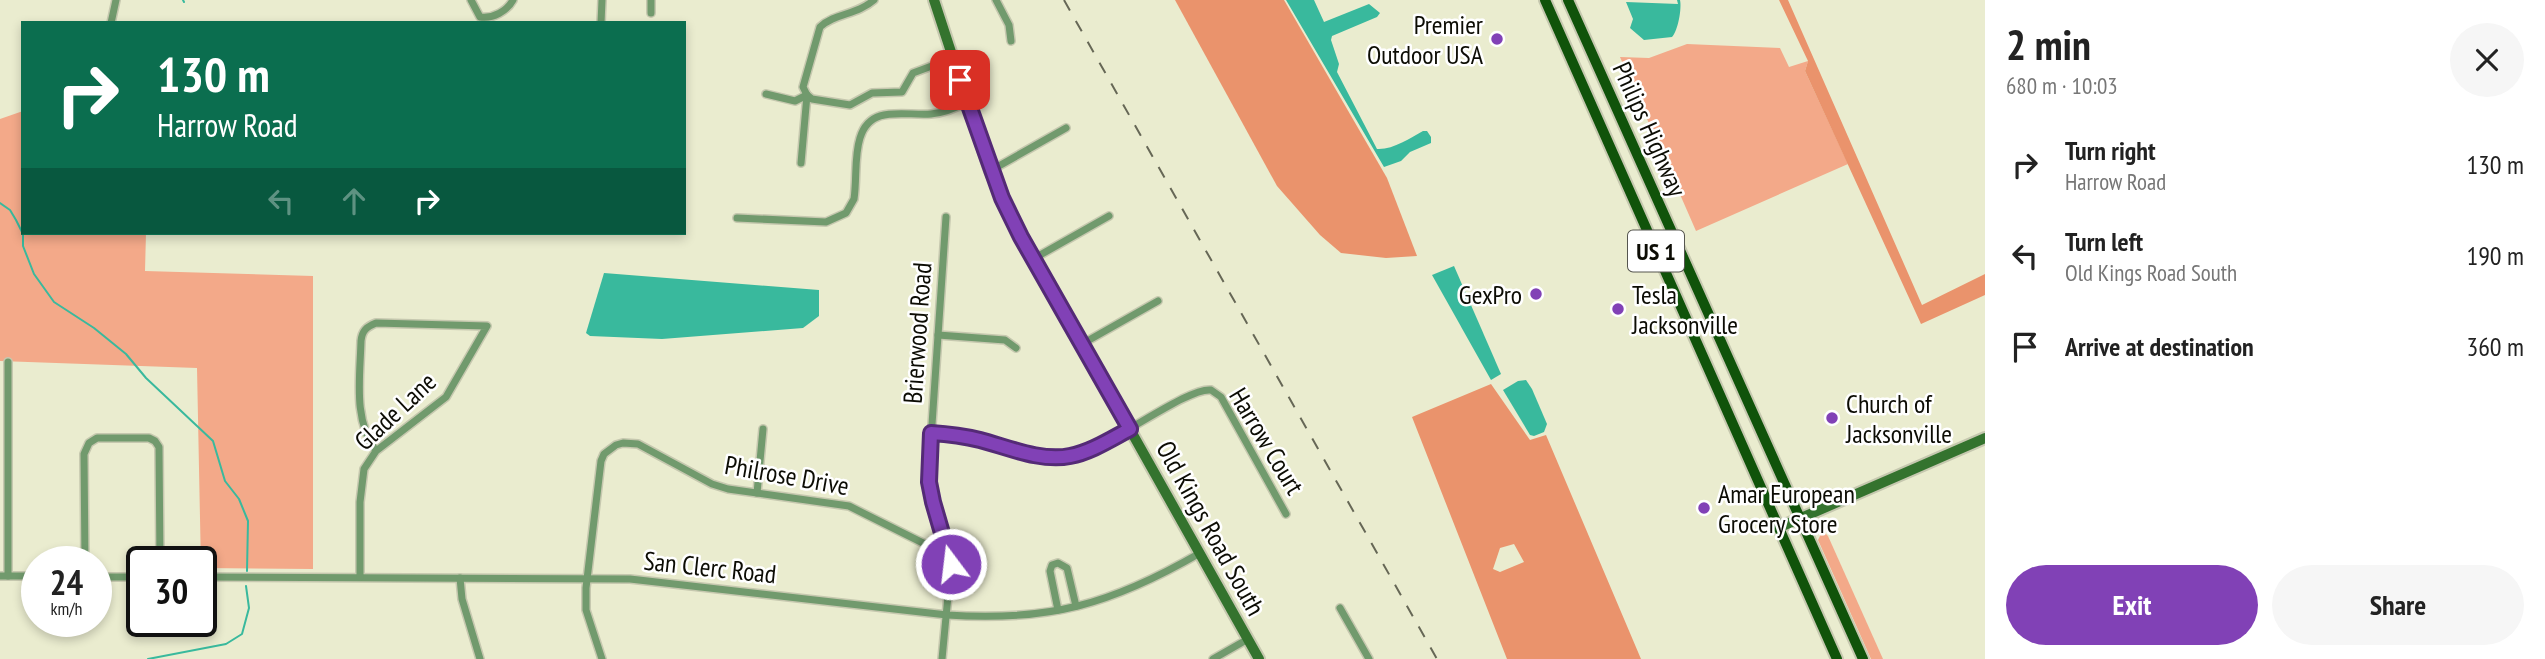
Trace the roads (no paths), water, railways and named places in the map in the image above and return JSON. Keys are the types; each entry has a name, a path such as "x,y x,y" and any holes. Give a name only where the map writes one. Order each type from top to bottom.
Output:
{"main road":[{"name":"Philips Highway","path":"1545,0 1837,659"},
{"name":"Philips Highway","path":"1568,0 1863,659"},
{"path":"1576,70 1595,62"},
{"path":"1655,248 1680,253"}],"street":[{"path":"111,21 116,0"},
{"path":"471,0 480,17 488,18 506,10 513,0"},
{"path":"601,21 602,0"},
{"path":"651,0 651,13"},
{"path":"874,0 862,10 827,21 820,27 803,87 812,99 850,105 872,93 898,93 905,88 913,73 953,58"},
{"name":"Old Kings Road South","path":"934,0 990,171 1007,209 1259,659"},
{"path":"996,0 1009,25 1010,41"},
{"path":"766,94 795,101 807,95"},
{"path":"801,163 807,95"},
{"path":"737,218 826,222 841,216 854,199 858,143 872,119 890,113 940,113 967,102"},
{"path":"990,171 1066,128"},
{"path":"1034,259 1109,216"},
{"name":"Brierwood Road","path":"942,659 952,575 950,556 929,482 947,217"},
{"path":"1082,344 1158,301"},
{"name":"Glade Lane","path":"360,577 361,482 364,469 376,451 446,397 487,326 376,323 368,326 362,333 361,341 360,416 365,434 376,451"},
{"path":"938,335 1005,340 1016,348"},
{"path":"4,576 8,362"},
{"name":"Harrow Court","path":"1130,429 1197,391 1211,390 1221,397 1286,514"},
{"path":"757,493 764,429"},
{"path":"931,433 961,436 1018,451 1056,457 1071,456 1092,449 1130,429"},
{"path":"85,546 84,454 89,443 97,438 149,439 155,441 159,447 160,546"},
{"path":"1778,528 1985,438"},
{"name":"Philrose Drive","path":"587,578 601,461 604,454 622,443 638,444 712,484 728,489 849,506 950,556"},
{"name":"San Clerc Road","path":"217,577 630,579 947,615 1017,617 1111,598 1142,585 1200,553"},
{"path":"1058,610 1050,571 1052,565 1058,563 1067,568 1076,606"},
{"path":"460,578 462,599 480,659"},
{"path":"587,578 586,610 601,659"},
{"path":"1340,608 1369,659"},
{"path":"1213,659 1248,639"}],"water":[{"path":"1286,0 1314,0 1324,22 1369,4 1380,13 1377,17 1332,36 1339,64 1337,72 1377,149 1395,146 1423,131 1427,131 1431,137 1431,143 1410,152 1401,161 1384,167"},
{"path":"1677,0 1680,0 1680,14 1672,37 1644,40 1630,28 1633,19 1626,2 1678,4"},
{"path":"1454,266 1501,374 1491,380 1432,275"},
{"path":"604,273 819,290 819,316 803,328 662,339 590,336 586,333"},
{"path":"1526,380 1547,424 1544,432 1534,436 1530,435 1503,390 1518,381"}],"waterway":[{"path":"0,203 10,210 21,230"},
{"path":"23,235 23,246 34,274 54,302 94,328 126,354 146,378 213,441 225,481 239,499 248,521 247,571"},
{"path":"148,659 226,644 242,634 249,608 246,586"}],"railway":[{"path":"1064,0 1437,659"}],"place":[{"name":"Premier Outdoor USA","path":"1497,39"},
{"name":"GexPro","path":"1536,294"},
{"name":"Tesla Jacksonville","path":"1618,309"},
{"name":"Church of Jacksonville","path":"1832,418"},
{"name":"Amar European Grocery Store","path":"1704,508"}]}
